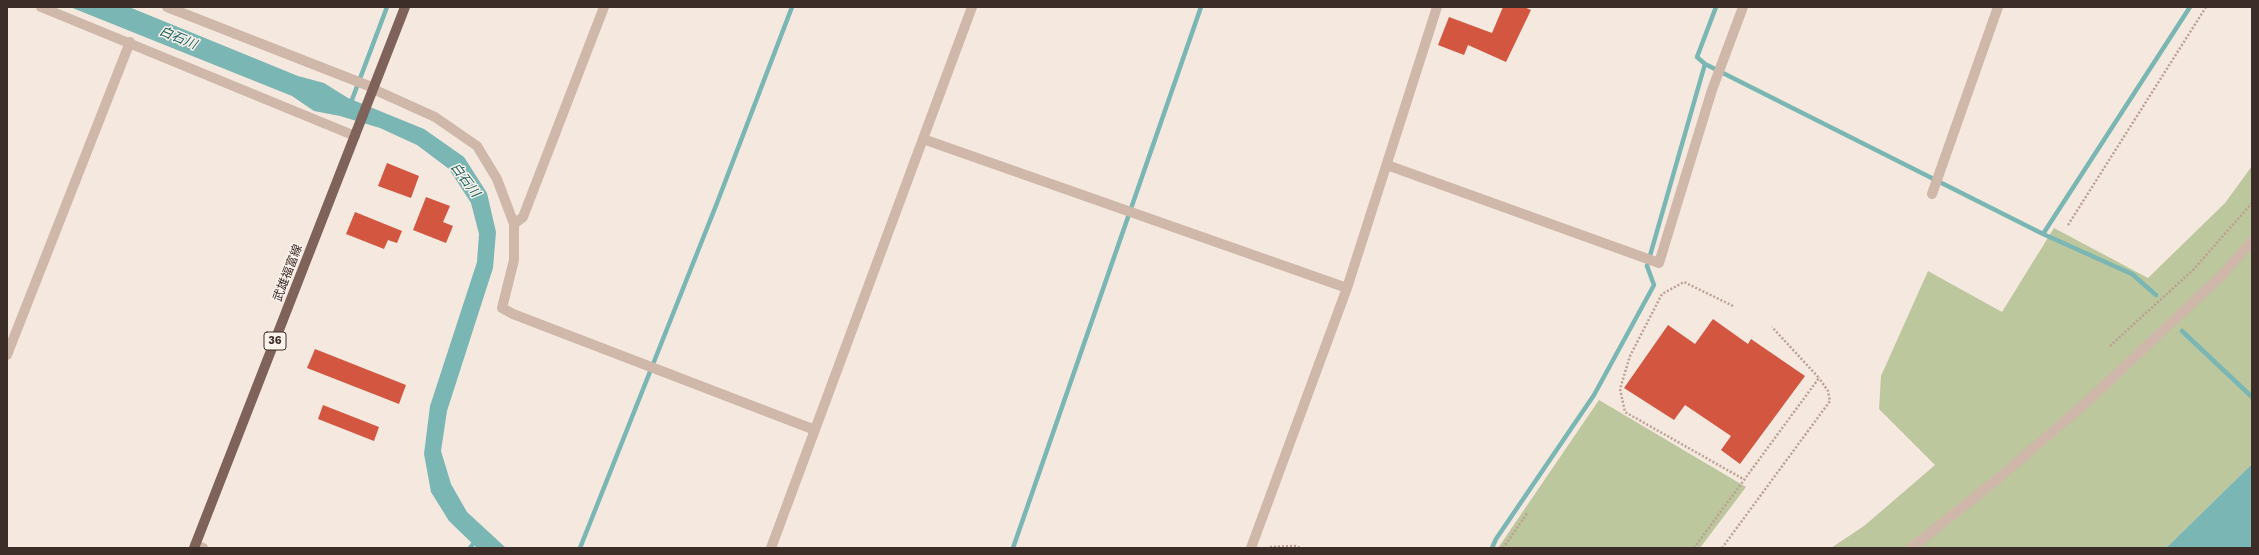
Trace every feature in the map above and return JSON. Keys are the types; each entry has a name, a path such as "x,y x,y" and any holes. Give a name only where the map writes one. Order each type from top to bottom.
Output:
{"main road":[{"name":"武雄福富線","path":"197,547 356,135 370,87 405,7"}],"street":[{"path":"41,7 356,135"},
{"path":"167,7 370,87 434,117 477,146 497,179 514,224 514,260 502,308 513,314 815,430"},
{"path":"514,224 523,217 604,7"},
{"path":"771,548 972,7"},
{"path":"1251,548 1347,288 1437,7"},
{"path":"1387,165 1659,263 1715,82 1743,7"},
{"path":"1932,194 1998,7"},
{"path":"7,355 130,42"},
{"path":"923,139 1347,288"},
{"path":"1911,548 2000,477 2089,400 2222,275 2252,241"}],"path":[{"path":"2068,225 2206,7"},
{"path":"2110,346 2193,270 2252,202"},
{"path":"1733,306 1684,282 1662,294 1630,356 1620,389 1625,412 1745,480"},
{"path":"1722,548 1830,401 1828,391 1819,378 1772,327"},
{"path":"1694,548 1819,378"},
{"path":"1503,548 1528,512"},
{"path":"1270,547 1294,546 1301,548"}],"green space":[{"path":"2252,166 2252,464 2166,548 1831,548 1864,526 1935,465 1879,409 1881,376 1928,271 2002,312 2054,228 2148,278 2225,203"},
{"path":"1599,400 1746,487 1700,548 1498,548"}],"water":[{"name":"白石川","path":"70,7 129,7 298,76 324,83 348,98 424,129 464,157 487,193 496,232 493,268 447,411 441,451 451,484 467,512 506,548 477,548 449,521 431,492 424,454 430,406 477,262 479,234 471,203 449,169 417,145 380,128 340,116 314,111 292,96"},
{"path":"2252,464 2252,548 2166,548"}],"building":[{"path":"1503,7 1524,7 1531,10 1506,62 1468,45 1464,55 1438,45 1449,17 1492,33"},
{"path":"387,163 419,176 411,198 378,186"},
{"path":"426,197 450,206 443,222 453,226 446,243 413,230"},
{"path":"355,212 402,231 397,243 388,240 384,249 346,234"},
{"path":"1713,319 1748,344 1751,339 1805,376 1740,464 1721,450 1731,436 1685,405 1674,420 1624,388 1668,325 1695,344"},
{"path":"315,349 406,385 399,404 307,368"},
{"path":"323,405 379,427 374,441 318,419"}],"waterway":[{"path":"350,105 387,7"},
{"path":"580,548 717,203 792,7"},
{"path":"1013,548 1201,7"},
{"path":"1716,7 1697,57 1705,64 2043,234 2132,274 2156,295"},
{"path":"2043,234 2190,7"},
{"path":"1492,548 1496,539 1594,395 1654,285 1647,266 1705,64"},
{"path":"2182,331 2252,397"},
{"path":"470,548 476,540"}]}
